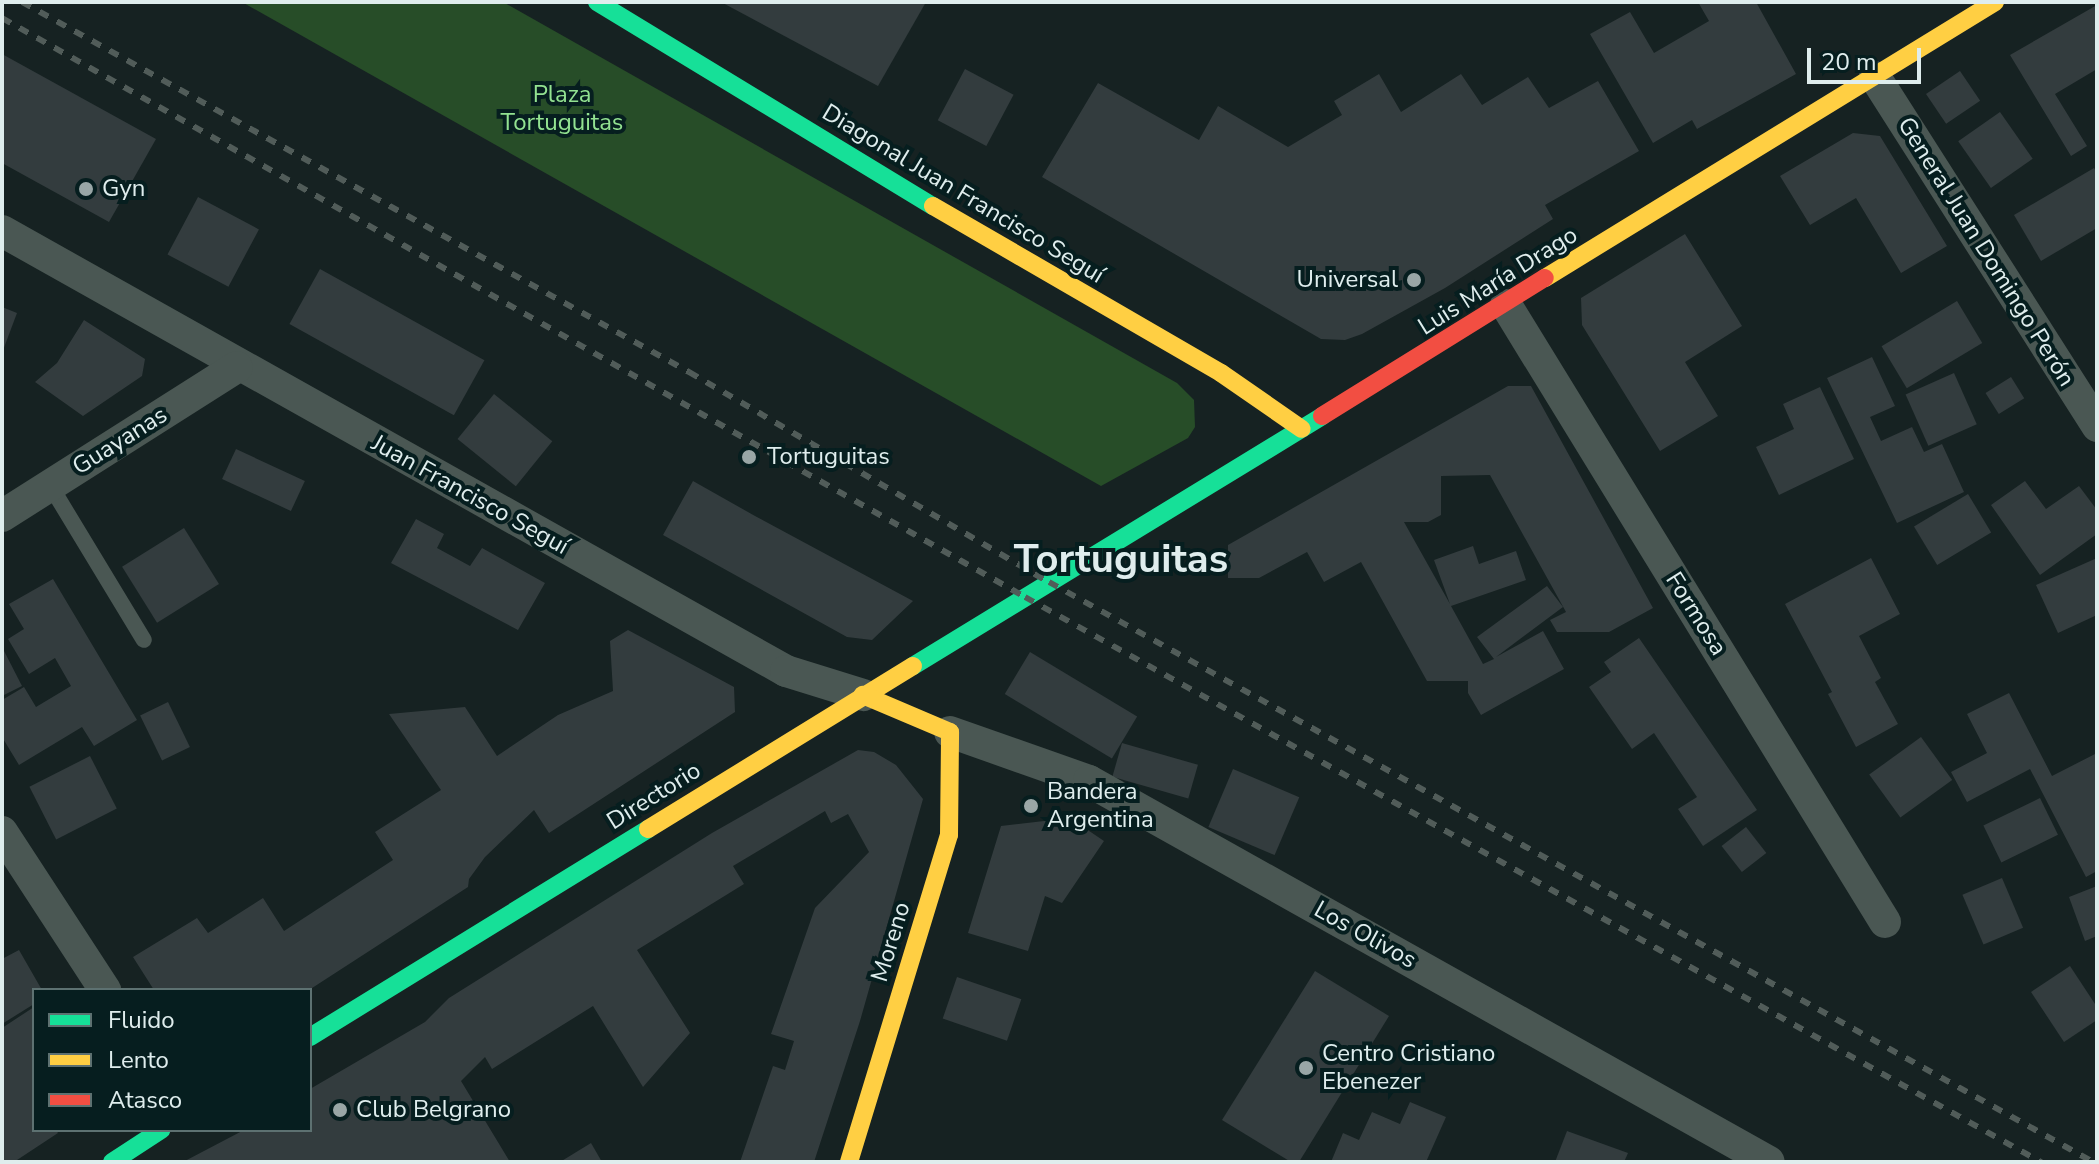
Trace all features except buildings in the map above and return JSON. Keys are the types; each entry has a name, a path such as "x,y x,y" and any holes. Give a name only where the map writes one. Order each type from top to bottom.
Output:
{"main road":[{"name":"Diagonal Juan Francisco Seguí","path":"597,2 943,212 1221,373 1302,429"},
{"name":"Luis María Drago","path":"1025,597 1506,305 1995,2"},
{"name":"Directorio","path":"312,1036 1025,597"},
{"name":"Juan Francisco Seguí","path":"863,695 950,732"},
{"name":"Moreno","path":"849,1162 949,835 950,732"},
{"path":"112,1162 158,1132"}],"street":[{"name":"General Juan Domingo Perón","path":"1875,77 2097,426"},
{"name":"Juan Francisco Seguí","path":"2,231 237,367 786,671 863,695"},
{"name":"Formosa","path":"1506,305 1885,922"},
{"name":"Guayanas","path":"2,516 237,367"},
{"name":"Los Olivos","path":"950,732 1089,781 1769,1162"},
{"path":"2,832 104,988"}],"lane":[{"path":"50,485 144,640"}],"green space":[{"name":"Plaza Tortuguitas","path":"242,2 503,2 1177,383 1194,400 1195,427 1188,438 1101,486"}],"railway":[{"path":"22,2 689,372 1049,582 2093,1162"},
{"path":"2,18 1025,597 2041,1162"}],"traffic: fast":[{"path":"597,2 933,206"},
{"path":"913,666 1322,416"},
{"path":"312,1036 648,829"},
{"path":"112,1162 158,1132"}],"traffic: slow":[{"path":"1545,278 1995,2"},
{"path":"933,206 1221,373 1302,429"},
{"path":"648,829 913,666"},
{"path":"849,1162 949,835 950,732 863,695"}],"traffic: jam":[{"path":"1322,416 1545,278"}],"place":[{"name":"Gyn","path":"86,189"},
{"name":"Universal","path":"1414,280"},
{"name":"Tortuguitas","path":"749,457"},
{"name":"Bandera Argentina","path":"1031,806"},
{"name":"Centro Cristiano Ebenezer","path":"1306,1068"},
{"name":"Club Belgrano","path":"340,1110"}],"district":[{"name":"Tortuguitas","path":"1121,559"}]}
